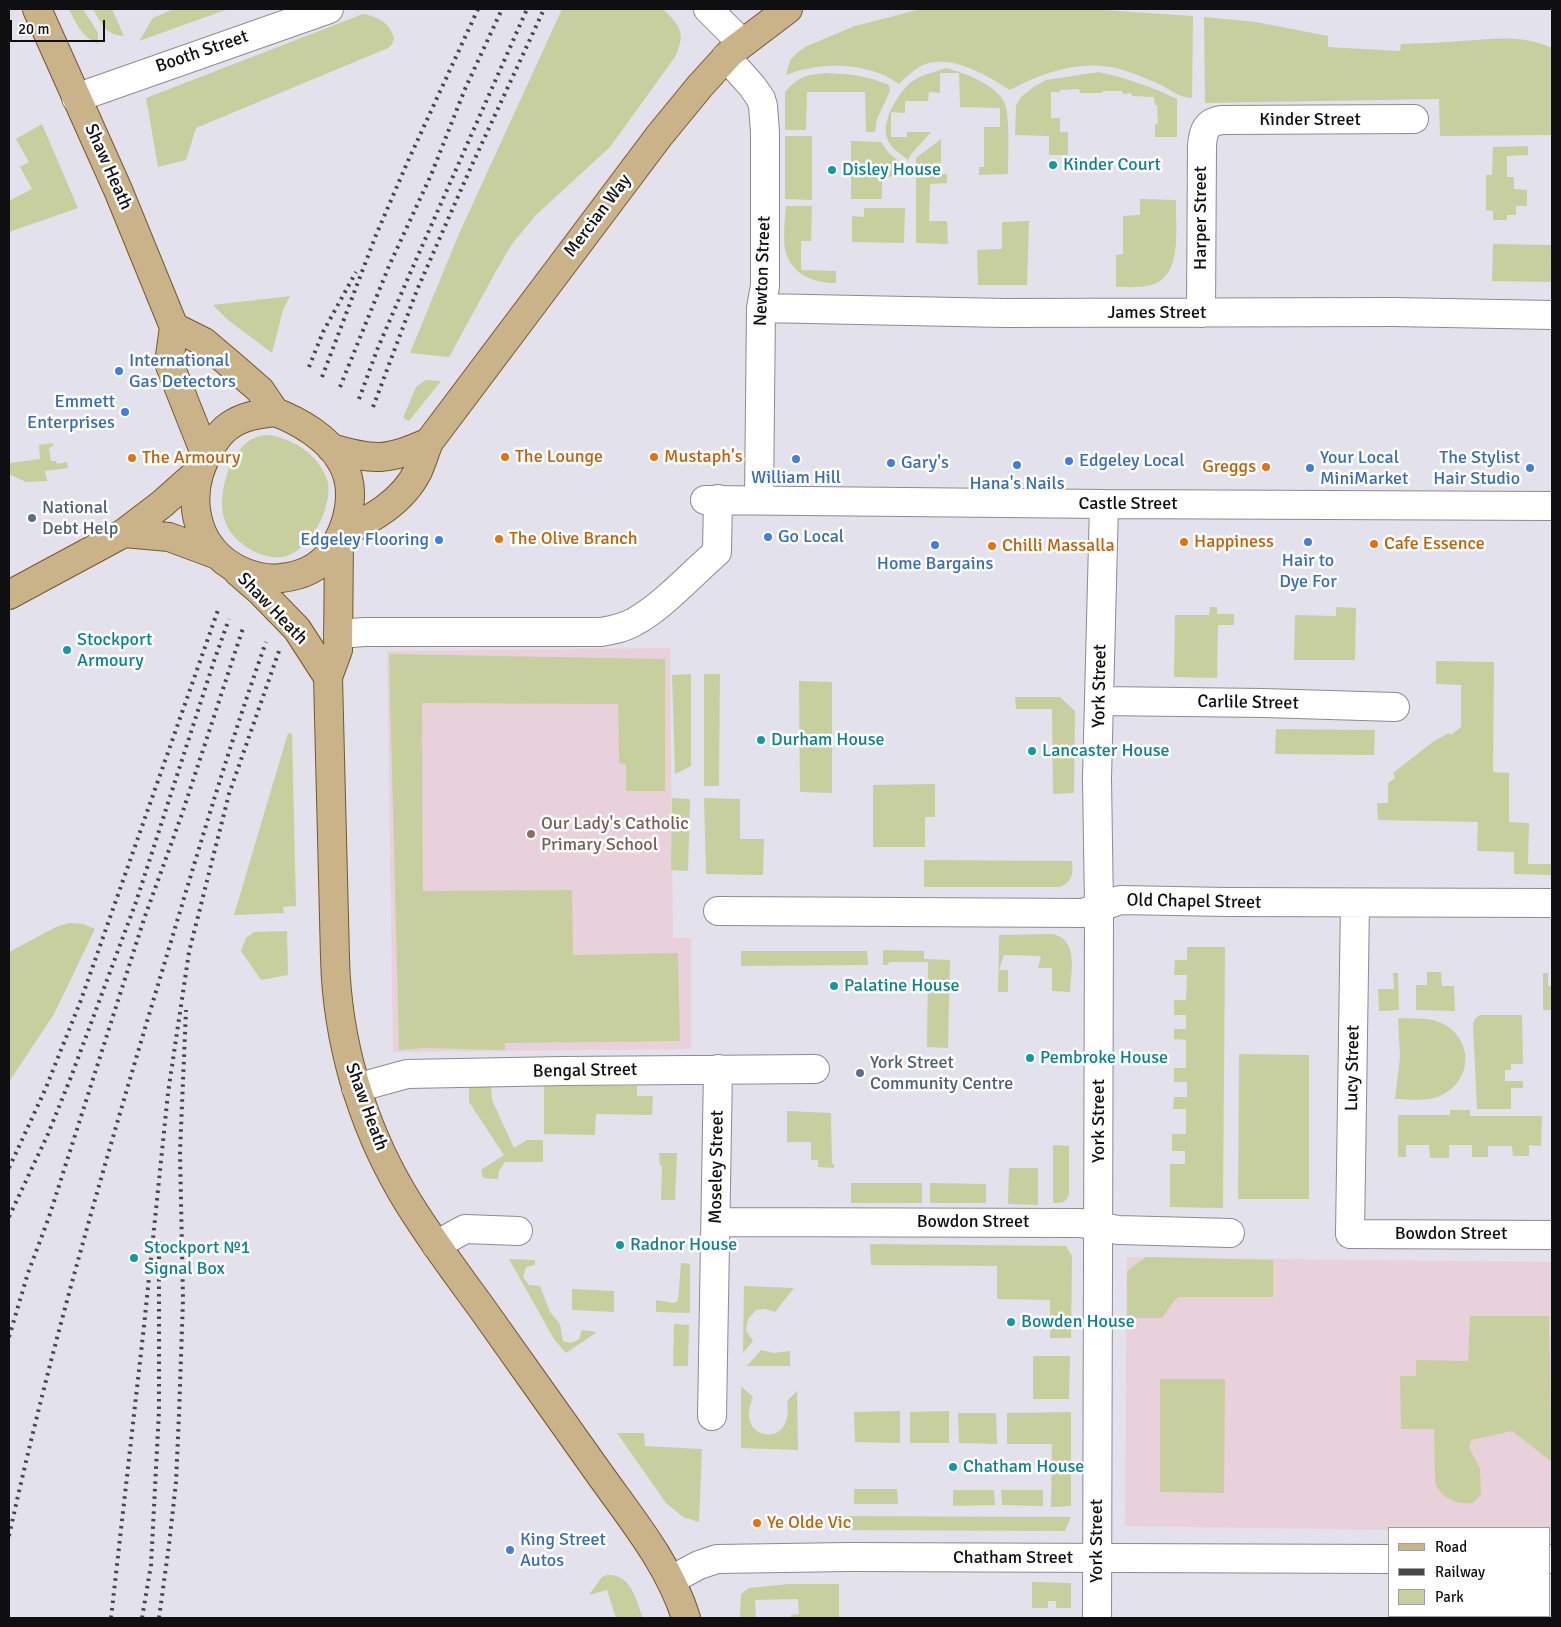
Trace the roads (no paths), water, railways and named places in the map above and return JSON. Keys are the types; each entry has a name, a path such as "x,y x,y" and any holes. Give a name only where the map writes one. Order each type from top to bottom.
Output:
{"main road":[{"name":"Shaw Heath","path":"37,9 121,196 174,327 169,363 202,464"},
{"name":"Mercian Way","path":"340,537 384,511 404,493 417,472 429,442 659,136 734,50 788,9"},
{"path":"174,327 204,342 260,390 275,412"},
{"path":"124,534 169,537 223,560 250,575 273,580 295,577 314,568 329,554 340,537 350,500 348,480 341,461 331,448 321,438 290,418 275,412 251,415 228,426 217,437 202,464 195,492 196,517 203,536 223,560"},
{"name":"Mercian Way","path":"331,448 359,456 382,458 405,453 429,442"},
{"path":"9,595 124,534 162,504 202,464"},
{"name":"Shaw Heath","path":"340,537 338,650 328,677 336,993 344,1041 356,1088 381,1151 403,1194 436,1245 636,1524 671,1580 686,1618"},
{"name":"Shaw Heath","path":"223,560 261,592 291,623 306,642 328,677"}],"street":[{"name":"Booth Street","path":"76,98 329,9"},
{"path":"708,9 734,50"},
{"name":"Newton Street","path":"734,50 752,86 761,99 766,132 765,286 762,308 759,499"},
{"name":"Kinder Street","path":"1208,125 1222,120 1414,119"},
{"name":"Harper Street","path":"1201,313 1202,135 1208,125"},
{"name":"James Street","path":"762,308 1005,313 1393,312 1552,315"},
{"name":"Castle Street","path":"338,634 365,632 601,632 618,629 634,622 657,606 717,552 711,500 1552,506"},
{"name":"York Street","path":"1097,1618 1099,908 1097,778 1104,504"},
{"name":"Carlile Street","path":"1100,701 1395,707"},
{"name":"Old Chapel Street","path":"718,911 1082,913 1120,900 1552,903"},
{"name":"Lucy Street","path":"1350,1234 1355,903"},
{"name":"Moseley Street","path":"712,1416 718,1069"},
{"name":"Bengal Street","path":"356,1088 408,1074 815,1069"},
{"name":"Bowdon Street","path":"716,1222 1071,1223 1118,1230 1230,1233"},
{"path":"436,1245 466,1229 518,1231"},
{"name":"Bowdon Street","path":"1350,1234 1552,1235"},
{"name":"Chatham Street","path":"671,1580 699,1565 718,1559 848,1556 1388,1559"}],"railway":[{"path":"322,377 376,235 478,9"},
{"path":"340,387 389,266 431,175 465,89 502,9"},
{"path":"359,399 377,350 408,278 527,9"},
{"path":"373,407 417,290 544,9"},
{"path":"309,367 323,332 356,272"},
{"path":"9,1168 45,1090 81,1000 218,610"},
{"path":"9,1217 48,1134 71,1077 136,902 229,619"},
{"path":"9,1337 28,1273 49,1217 144,919 182,814 243,628"},
{"path":"9,1536 57,1337 112,1139 206,825 266,642"},
{"path":"111,1618 168,1093 189,952 229,794 279,651"},
{"path":"159,1618 176,1482 179,1415 183,1299 180,1152 186,1010"},
{"path":"142,1618 151,1565 159,1411 159,1241"}],"place":[{"name":"Kinder Court","path":"1053,165"},
{"name":"Disley House","path":"832,170"},
{"name":"International Gas Detectors","path":"119,371"},
{"name":"Emmett Enterprises","path":"125,412"},
{"name":"The Lounge","path":"505,457"},
{"name":"Mustaph's","path":"654,457"},
{"name":"The Armoury","path":"132,458"},
{"name":"William Hill","path":"796,459"},
{"name":"Edgeley Local","path":"1069,461"},
{"name":"Gary's","path":"891,463"},
{"name":"Hana's Nails","path":"1017,465"},
{"name":"Greggs","path":"1266,467"},
{"name":"Your Local MiniMarket","path":"1310,468"},
{"name":"The Stylist Hair Studio","path":"1530,468"},
{"name":"National Debt Help","path":"32,518"},
{"name":"Go Local","path":"768,537"},
{"name":"The Olive Branch","path":"499,539"},
{"name":"Edgeley Flooring","path":"439,540"},
{"name":"Happiness","path":"1184,542"},
{"name":"Hair to Dye For","path":"1308,542"},
{"name":"Cafe Essence","path":"1374,544"},
{"name":"Home Bargains","path":"935,545"},
{"name":"Chilli Massalla","path":"992,546"},
{"name":"Stockport Armoury","path":"67,650"},
{"name":"Durham House","path":"761,740"},
{"name":"Lancaster House","path":"1032,751"},
{"name":"Our Lady's Catholic Primary School","path":"531,834"},
{"name":"Palatine House","path":"834,986"},
{"name":"Pembroke House","path":"1030,1058"},
{"name":"York Street Community Centre","path":"860,1073"},
{"name":"Radnor House","path":"620,1245"},
{"name":"Stockport №1 Signal Box","path":"134,1258"},
{"name":"Bowden House","path":"1011,1322"},
{"name":"Chatham House","path":"953,1467"},
{"name":"Ye Olde Vic","path":"757,1523"},
{"name":"King Street Autos","path":"510,1550"}]}
